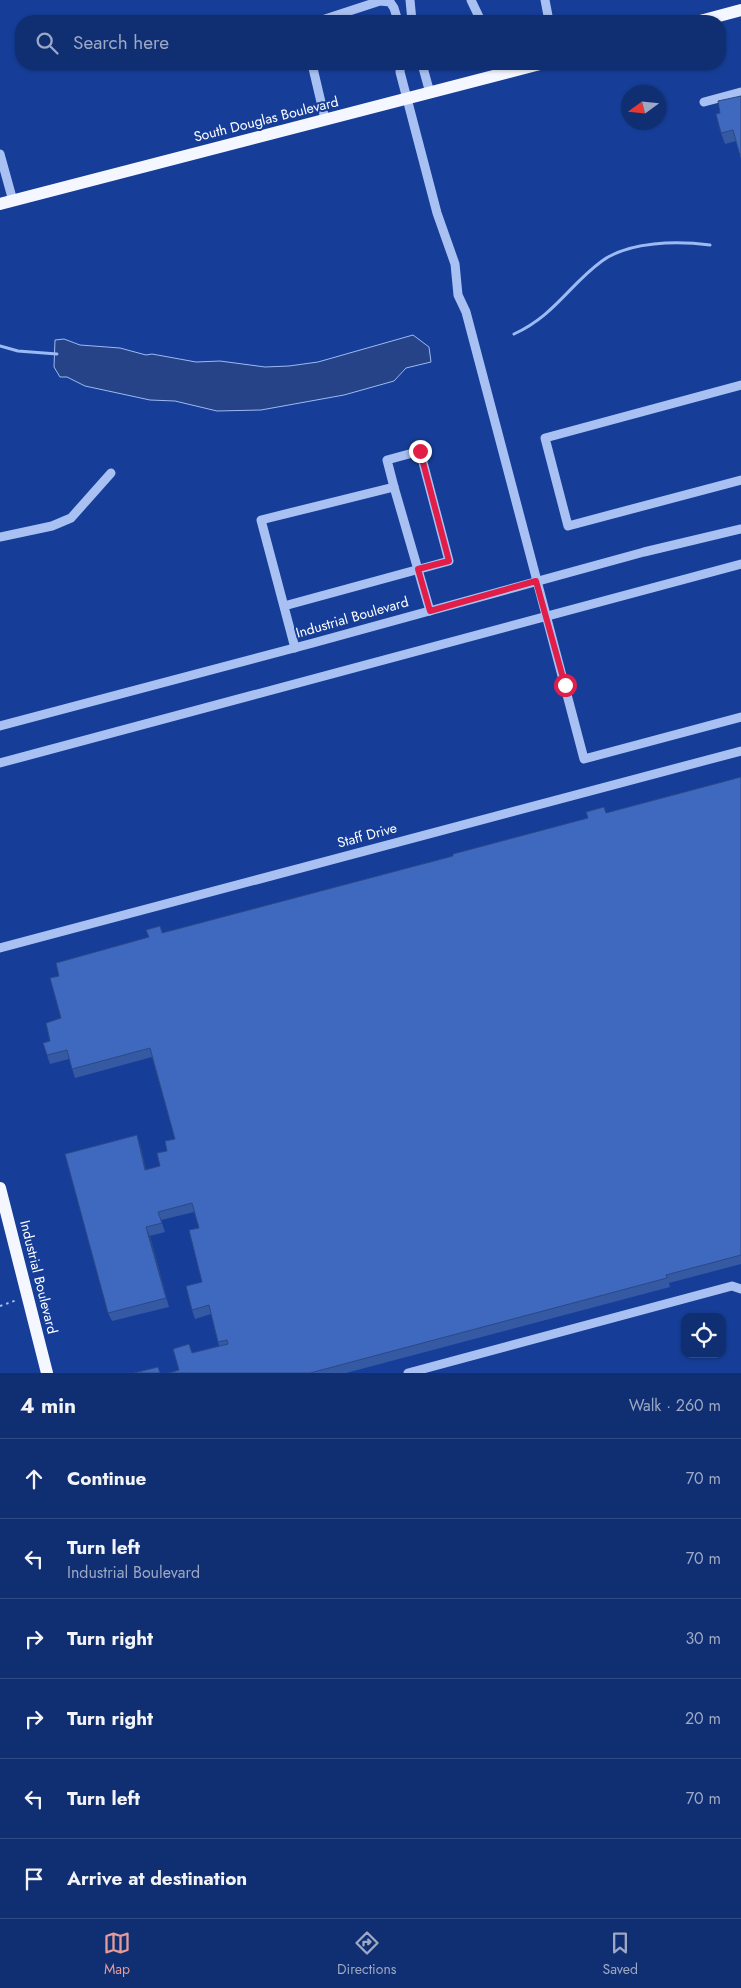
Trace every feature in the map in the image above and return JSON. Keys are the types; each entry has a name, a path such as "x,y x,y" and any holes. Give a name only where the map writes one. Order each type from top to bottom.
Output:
{"main road":[{"path":"722,15 741,10"},
{"name":"South Douglas Boulevard","path":"6,202 430,93 495,70"},
{"name":"Industrial Boulevard","path":"0,1188 47,1373"}],"street":[{"path":"410,0 411,15"},
{"path":"471,0 478,15"},
{"path":"545,0 548,15"},
{"path":"338,15 380,1 390,2 396,15"},
{"path":"313,70 325,119"},
{"path":"400,70 437,214 455,264 458,295 466,312 584,760 741,717"},
{"path":"424,70 430,93"},
{"path":"704,102 741,92"},
{"path":"0,154 6,202"},
{"path":"741,384 545,438 568,526 741,480"},
{"path":"284,606 418,569 449,561 420,451 387,460 394,487 418,569 430,611"},
{"path":"0,537 52,526 71,518 112,473"},
{"path":"295,648 261,520 394,487"},
{"name":"Industrial Boulevard","path":"0,726 295,648 536,581 741,529"},
{"path":"0,763 741,564"},
{"name":"Staff Drive","path":"0,948 741,751"},
{"path":"408,1373 732,1286 741,1289"}],"path":[{"path":"0,1306 17,1300"}],"water":[{"path":"413,335 429,347 431,362 406,368 394,381 344,395 261,410 217,411 175,401 150,400 85,386 67,377 60,377 54,367 55,340 64,339 80,345 120,348 146,355 152,354 196,362 220,361 265,367 318,362"}],"building":[{"path":"741,96 740,155 733,130 721,133 716,114 720,113 718,101"},
{"path":"741,777 741,1255 666,1275 667,1278 310,1373 169,1373 179,1370 173,1349 189,1344 192,1353 228,1344 227,1340 218,1342 209,1305 192,1310 186,1286 202,1282 189,1230 199,1228 192,1203 158,1212 162,1223 146,1227 166,1298 108,1313 65,1154 137,1135 145,1170 160,1166 157,1153 167,1151 165,1141 175,1139 150,1048 72,1069 67,1050 47,1055 43,1043 50,1041 46,1023 61,1018 50,978 59,976 56,963 149,937 146,930 160,926 162,933 453,856 453,854 588,818 586,812 604,807 606,813"},
{"path":"158,1367 160,1373 134,1373"}],"waterway":[{"path":"514,334 540,318 590,270 613,254 654,244 683,243 710,245"},
{"path":"0,346 18,351 57,354"}],"route":[{"path":"420,451 449,561 418,569 430,611 536,581 565,685"}]}
